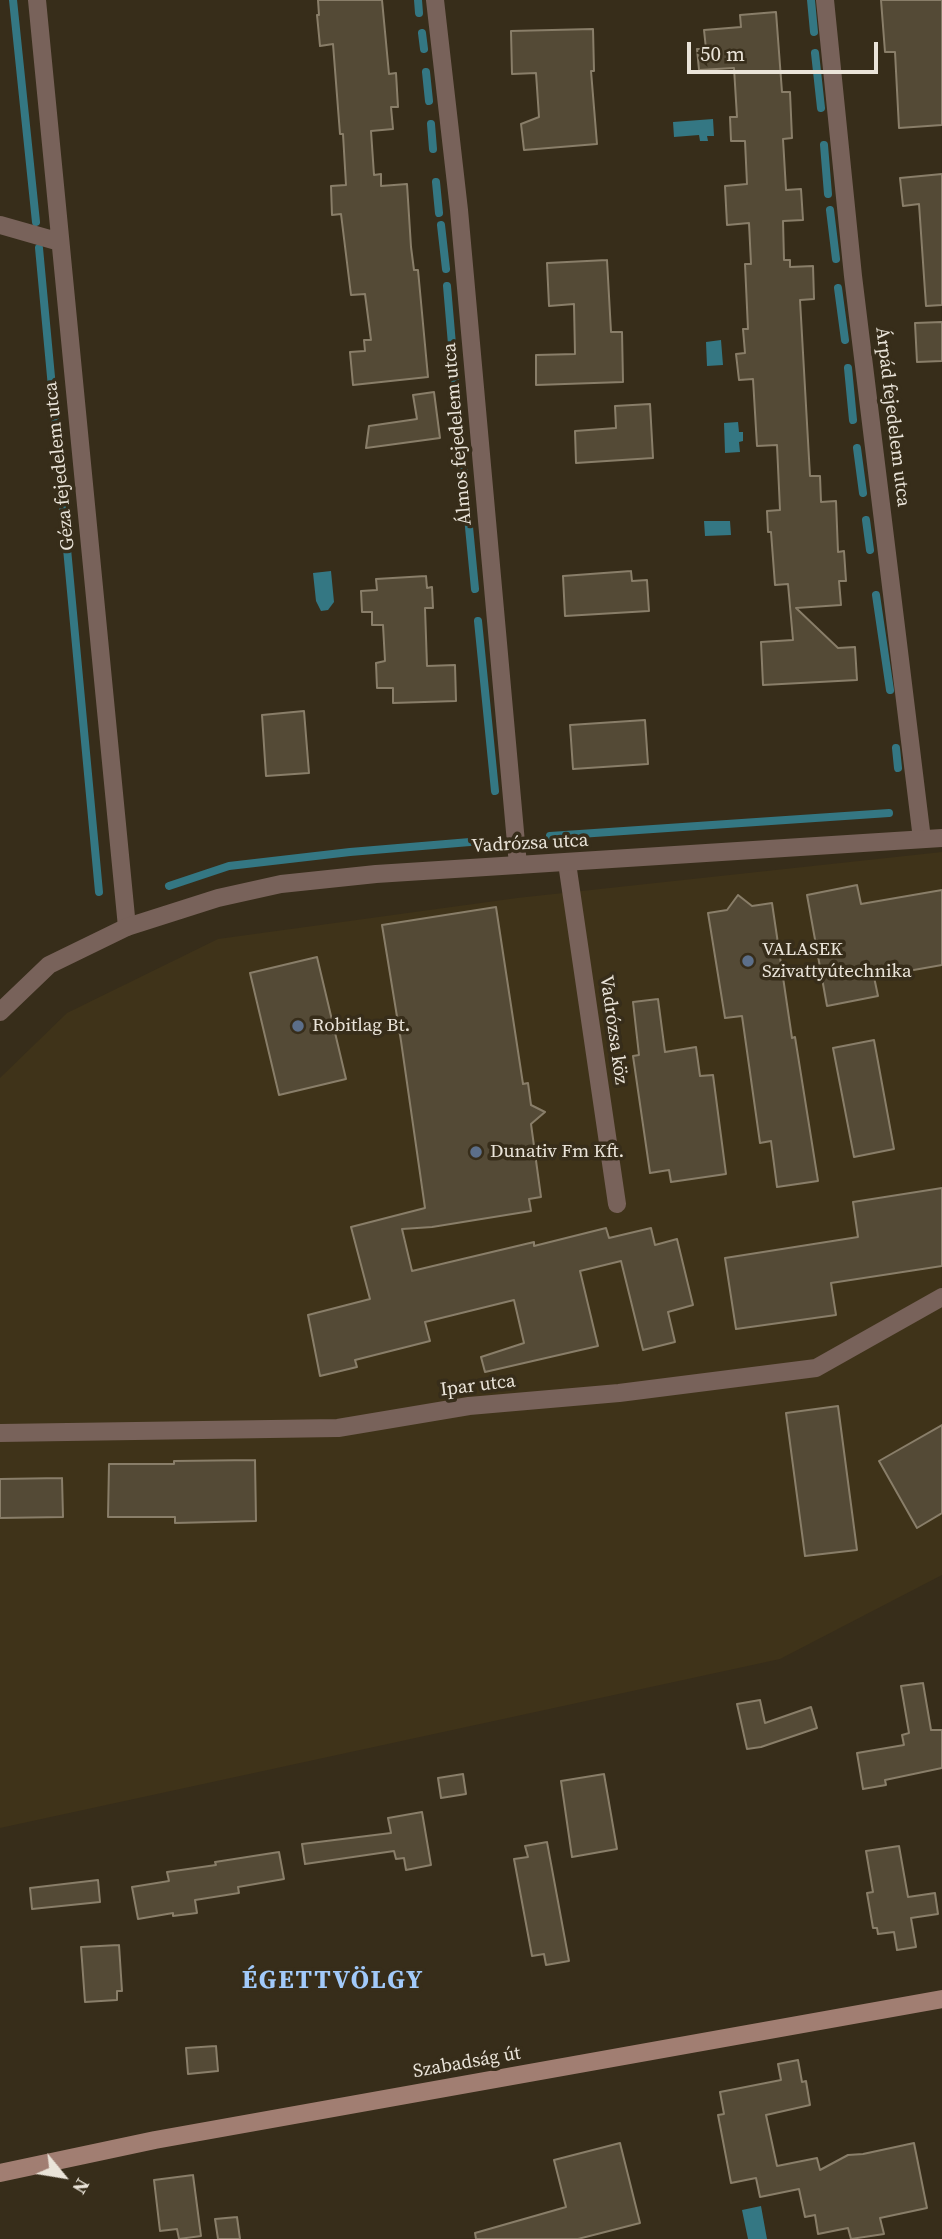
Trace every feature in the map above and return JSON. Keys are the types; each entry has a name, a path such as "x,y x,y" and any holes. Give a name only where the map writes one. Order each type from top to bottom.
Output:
{"main road":[{"name":"Szabadság út","path":"0,2173 155,2140 942,1999"}],"street":[{"name":"Géza fejedelem utca","path":"37,0 127,927"},
{"name":"Álmos fejedelem utca","path":"435,0 459,210 518,865"},
{"name":"Árpád fejedelem utca","path":"825,0 853,276 922,839"},
{"path":"0,225 60,242"},
{"name":"Vadrózsa utca","path":"0,1012 49,965 127,927 218,898 281,884 518,865 942,838"},
{"name":"Vadrózsa köz","path":"568,863 617,1204"},
{"name":"Ipar utca","path":"0,1433 338,1428 469,1406 619,1393 816,1368 942,1297"}],"shaded area":[{"path":"942,852 942,1575 780,1659 0,1828 0,1078 67,1013 218,939 517,898"}],"water":[{"path":"713,119 714,136 707,136 708,141 700,141 699,135 674,137 673,122"},
{"path":"721,340 723,365 707,366 706,342"},
{"path":"738,422 739,432 743,432 743,441 739,442 740,452 725,453 724,423"},
{"path":"704,521 730,521 731,535 705,536"},
{"path":"331,571 334,602 328,610 321,611 316,601 313,573"},
{"path":"761,2206 767,2239 748,2239 742,2210"}],"building":[{"path":"318,0 382,0 389,74 396,73 398,107 391,107 393,129 371,131 374,175 381,174 381,186 407,184 411,247 414,270 418,270 428,377 353,385 350,352 365,351 364,340 371,340 365,294 351,295 341,214 332,215 331,186 346,185 343,134 340,134 333,44 320,46"},
{"path":"881,0 942,0 942,125 899,128 895,52 885,52"},
{"path":"776,12 782,92 790,92 792,138 783,139 786,190 801,189 803,220 783,221 784,260 790,260 790,267 813,266 814,299 800,300 810,476 820,476 821,502 836,501 838,552 844,551 846,581 839,581 841,605 796,608 838,648 855,647 857,680 763,685 761,642 793,640 788,584 775,585 771,532 768,532 767,511 780,510 777,445 757,446 753,379 739,380 736,354 745,353 743,329 748,329 745,264 751,264 749,223 727,225 725,186 747,184 745,141 731,141 730,117 737,117 734,68 699,70 697,49 706,49 704,30 741,27 740,15"},
{"path":"593,29 594,71 591,71 597,144 524,150 521,124 539,117 536,73 512,74 511,31"},
{"path":"942,174 942,305 926,306 919,204 903,206 900,178"},
{"path":"607,260 611,332 622,332 623,382 536,385 536,355 575,354 574,304 549,306 547,263"},
{"path":"942,322 942,361 917,362 915,323"},
{"path":"434,392 440,438 366,448 369,426 417,419 413,395"},
{"path":"650,404 653,458 576,463 575,431 616,428 615,406"},
{"path":"631,571 632,581 647,580 649,611 565,616 563,576"},
{"path":"426,576 427,588 432,587 433,608 425,608 427,666 455,665 456,701 393,703 393,688 377,688 376,663 385,661 383,625 372,625 372,612 362,612 361,591 377,590 376,579"},
{"path":"304,711 309,773 266,776 262,715"},
{"path":"645,720 648,764 573,769 570,725"},
{"path":"857,885 861,904 942,890 942,965 874,977 878,996 827,1006 807,895"},
{"path":"738,895 752,906 772,903 792,1038 795,1037 818,1181 777,1187 771,1141 760,1143 742,1016 725,1018 708,913 727,910"},
{"path":"496,907 523,1084 528,1083 531,1105 545,1112 531,1124 541,1197 529,1199 531,1211 432,1227 402,1229 412,1271 606,1228 609,1238 651,1228 655,1245 677,1239 693,1305 668,1312 675,1342 643,1350 621,1261 580,1271 598,1346 485,1372 481,1357 524,1343 514,1300 425,1322 430,1341 355,1360 357,1367 320,1376 308,1315 370,1299 351,1227 425,1208 382,925"},
{"name":"Robitlag Bt.","path":"317,957 346,1079 279,1095 250,973"},
{"path":"658,999 665,1052 696,1047 700,1076 713,1075 726,1174 671,1182 669,1170 650,1173 633,1056 639,1055 633,1002"},
{"path":"874,1040 894,1149 854,1157 833,1048"},
{"path":"942,1188 942,1266 831,1283 836,1315 736,1329 725,1258 858,1237 853,1202"},
{"path":"838,1406 857,1550 805,1556 786,1413"},
{"path":"942,1425 942,1513 917,1528 879,1461"},
{"path":"255,1460 256,1521 175,1523 175,1517 108,1517 109,1464"},
{"path":"62,1478 63,1517 0,1518 0,1479"},
{"path":"923,1683 931,1730 942,1730 942,1768 885,1780 886,1785 863,1789 857,1753 904,1745 902,1735 909,1733 901,1686"},
{"path":"760,1700 765,1723 811,1707 817,1728 761,1747 747,1749 737,1704"},
{"path":"463,1774 466,1794 441,1798 438,1778"},
{"path":"604,1774 617,1849 572,1857 561,1781"},
{"path":"422,1812 431,1865 406,1870 404,1858 396,1859 394,1851 305,1864 302,1844 391,1833 388,1818"},
{"path":"547,1842 569,1961 546,1965 544,1954 532,1956 514,1859 528,1857 525,1846"},
{"path":"899,1846 908,1897 935,1893 938,1914 911,1918 916,1947 897,1950 894,1932 878,1934 877,1928 873,1928 867,1893 873,1892 866,1851"},
{"path":"279,1852 284,1879 238,1887 239,1893 195,1900 197,1913 173,1916 173,1913 138,1919 132,1887 169,1881 167,1872"},
{"path":"98,1880 100,1902 32,1909 30,1888"},
{"path":"119,1945 122,1991 117,1991 117,2000 85,2002 81,1947"},
{"path":"216,2046 218,2071 188,2074 186,2048"},
{"path":"798,2060 802,2082 806,2081 810,2105 766,2115 777,2166 817,2158 820,2170 848,2155 914,2143 927,2208 880,2218 884,2234 851,2239 848,2228 818,2234 815,2215 805,2217 799,2189 760,2197 756,2178 731,2183 718,2115 724,2114 720,2092 781,2080 778,2064"},
{"path":"620,2143 640,2223 578,2239 476,2239 475,2233 566,2207 554,2160"},
{"path":"193,2175 201,2236 179,2239 177,2229 160,2231 154,2180"},
{"path":"237,2217 240,2239 218,2239 215,2219"}],"waterway":[{"path":"13,0 36,222"},
{"path":"418,0 419,13"},
{"path":"811,0 814,32"},
{"path":"422,33 424,49"},
{"path":"815,53 821,108"},
{"path":"426,72 429,101"},
{"path":"431,124 433,149"},
{"path":"824,145 828,194"},
{"path":"436,182 439,213"},
{"path":"830,210 836,259"},
{"path":"441,225 446,269"},
{"path":"39,248 99,892"},
{"path":"447,286 453,356"},
{"path":"838,288 845,340"},
{"path":"848,368 853,420"},
{"path":"454,372 475,589"},
{"path":"857,448 863,493"},
{"path":"866,520 870,550"},
{"path":"876,595 890,690"},
{"path":"478,621 495,791"},
{"path":"896,748 898,768"},
{"path":"550,836 889,813"},
{"path":"169,886 229,866 482,841"}],"place":[{"name":"VALASEK Szivattyútechnika","path":"748,961"},
{"name":"Robitlag Bt.","path":"298,1026"},
{"name":"Dunativ Fm Kft.","path":"476,1152"}],"district":[{"name":"ÉGETTVÖLGY","path":"333,1981"}]}
